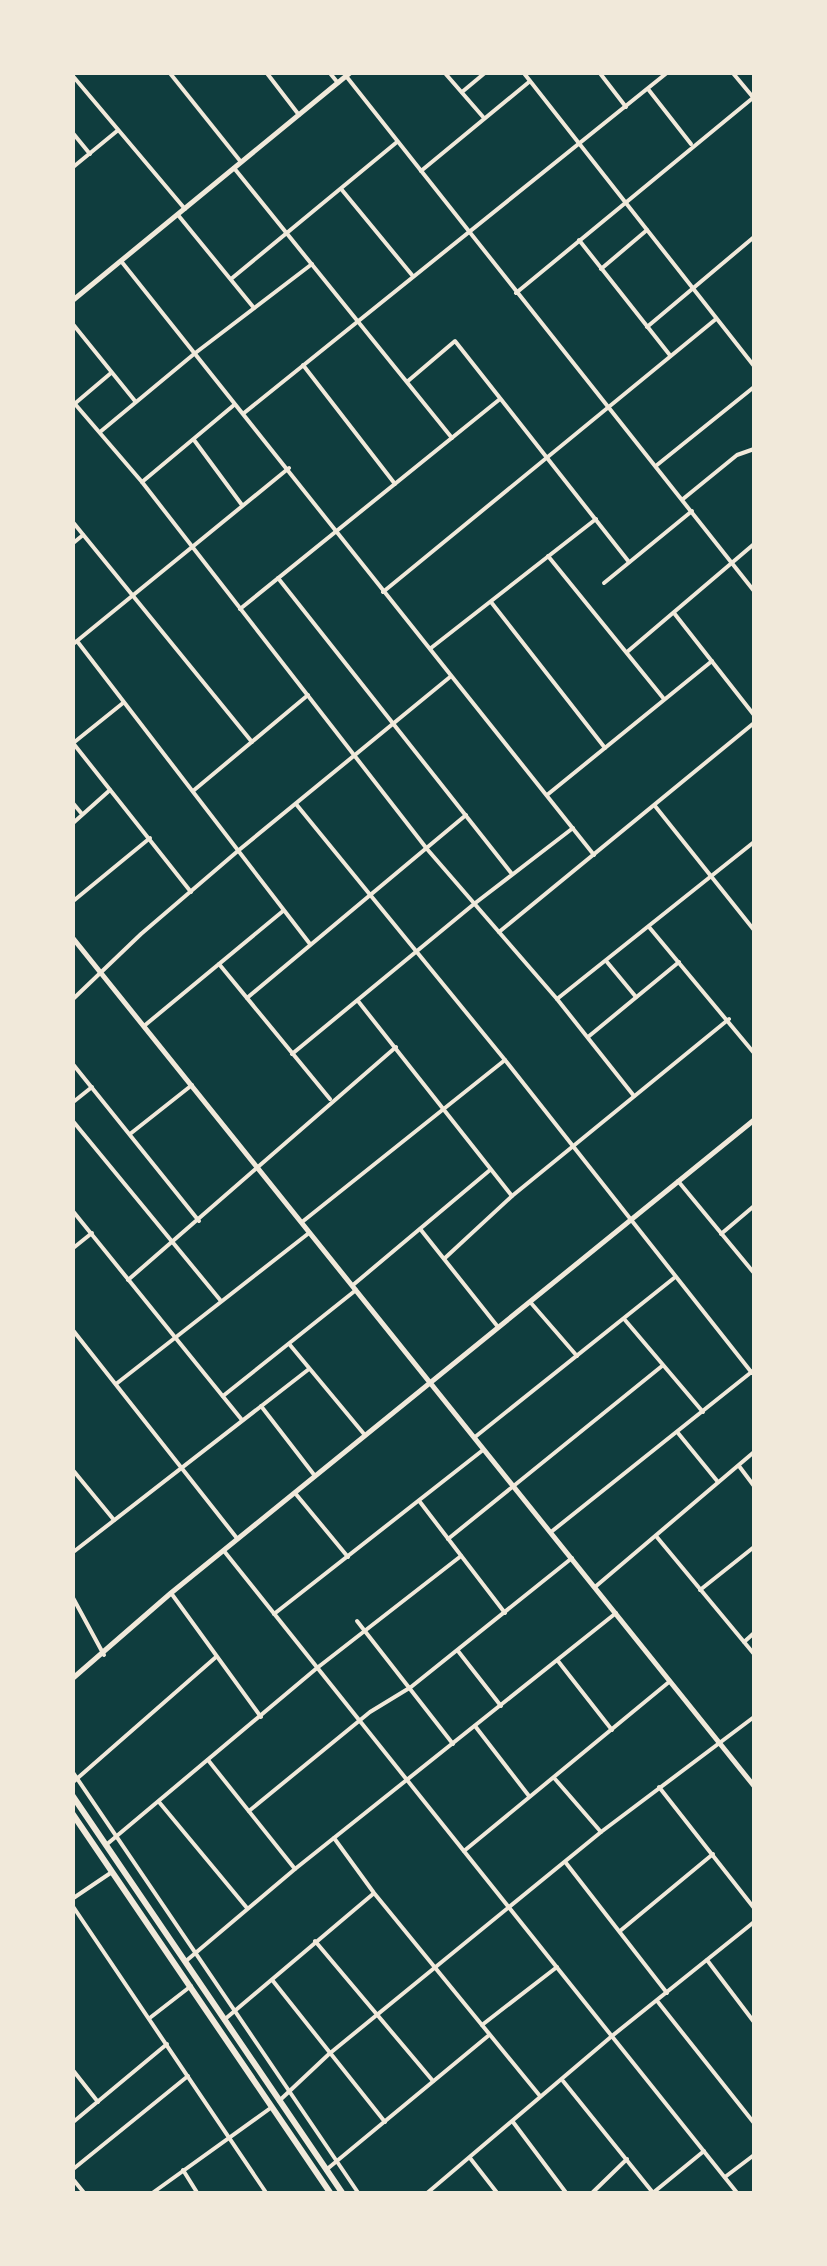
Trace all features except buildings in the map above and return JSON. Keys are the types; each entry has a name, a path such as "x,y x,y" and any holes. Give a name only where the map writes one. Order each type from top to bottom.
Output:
{"main road":[{"path":"72,1795 224,2020 331,2194"},
{"path":"72,1813 191,1986 343,2194"}],"street":[{"path":"169,72 241,163"},
{"path":"266,72 300,115"},
{"path":"329,72 338,84"},
{"path":"444,72 485,119"},
{"path":"462,92 486,72"},
{"path":"522,72 754,366"},
{"path":"599,72 626,107"},
{"path":"244,413 668,72"},
{"path":"516,293 754,98 732,72"},
{"path":"72,301 349,74 468,233 754,591"},
{"path":"72,75 185,209"},
{"path":"421,171 530,81"},
{"path":"648,89 692,146"},
{"path":"72,168 117,131"},
{"path":"72,132 90,154"},
{"path":"231,279 398,142"},
{"path":"234,168 452,438"},
{"path":"342,190 413,277"},
{"path":"178,215 254,308"},
{"path":"601,268 648,230"},
{"path":"647,326 754,237"},
{"path":"579,240 670,355"},
{"path":"120,262 289,468 594,855"},
{"path":"100,432 312,264"},
{"path":"384,592 716,319"},
{"path":"72,324 135,401"},
{"path":"408,380 456,341 629,562"},
{"path":"302,364 395,484"},
{"path":"112,372 74,405 142,482 427,849 557,999 634,1096"},
{"path":"656,466 754,387"},
{"path":"240,608 500,399"},
{"path":"142,482 236,404"},
{"path":"194,440 242,505"},
{"path":"683,499 737,455 754,449"},
{"path":"289,468 75,643 310,944"},
{"path":"604,583 692,511"},
{"path":"429,649 596,519"},
{"path":"72,521 252,742"},
{"path":"72,544 84,534"},
{"path":"627,652 754,544"},
{"path":"548,556 664,699"},
{"path":"278,578 512,874"},
{"path":"491,602 604,748"},
{"path":"674,613 754,714"},
{"path":"547,795 712,661"},
{"path":"72,1000 140,934 238,850 450,676"},
{"path":"193,791 308,695"},
{"path":"124,702 73,743 191,892"},
{"path":"499,932 754,723"},
{"path":"72,824 110,790"},
{"path":"72,802 83,816"},
{"path":"296,804 753,1371 551,1532"},
{"path":"656,806 754,930"},
{"path":"247,998 466,815"},
{"path":"292,1054 573,828"},
{"path":"72,902 150,838"},
{"path":"557,999 754,842"},
{"path":"144,1026 284,910"},
{"path":"649,926 754,1053"},
{"path":"72,936 754,1786"},
{"path":"607,961 636,997"},
{"path":"588,1037 679,962"},
{"path":"219,964 332,1100"},
{"path":"358,1001 512,1196"},
{"path":"445,1258 512,1196 729,1020"},
{"path":"128,1280 396,1046"},
{"path":"302,1222 505,1060"},
{"path":"72,1063 199,1221"},
{"path":"130,1134 192,1086"},
{"path":"72,1103 93,1087"},
{"path":"72,1120 221,1301"},
{"path":"72,1679 171,1593 754,1120"},
{"path":"223,1396 290,1345 490,1170"},
{"path":"678,1182 754,1273"},
{"path":"722,1234 754,1206"},
{"path":"72,1210 242,1420"},
{"path":"420,1230 498,1327"},
{"path":"116,1384 310,1232"},
{"path":"72,1249 92,1233"},
{"path":"475,1437 675,1277"},
{"path":"530,1302 576,1356"},
{"path":"624,1318 703,1412"},
{"path":"72,1328 238,1539"},
{"path":"290,1345 365,1436"},
{"path":"448,1539 662,1366"},
{"path":"72,1554 309,1369"},
{"path":"262,1406 316,1476"},
{"path":"678,1433 718,1482"},
{"path":"274,1614 484,1449"},
{"path":"595,1587 754,1452"},
{"path":"739,1466 754,1486"},
{"path":"72,1469 114,1520"},
{"path":"295,1492 348,1557"},
{"path":"419,1501 505,1613"},
{"path":"656,1536 754,1654"},
{"path":"700,1590 754,1546"},
{"path":"224,1550 738,2194"},
{"path":"106,1845 317,1668 461,1556"},
{"path":"249,1810 572,1558"},
{"path":"171,1593 261,1717"},
{"path":"72,1596 104,1655"},
{"path":"186,1962 295,1869 616,1613"},
{"path":"356,1621 454,1744"},
{"path":"744,1642 754,1634"},
{"path":"458,1650 501,1706"},
{"path":"75,1780 216,1657"},
{"path":"558,1660 612,1730"},
{"path":"464,1851 671,1681"},
{"path":"154,2192 276,2104 328,2054 601,1832 754,1717"},
{"path":"475,1726 530,1796"},
{"path":"208,1760 295,1869"},
{"path":"72,1772 118,1834 359,2194"},
{"path":"554,1777 601,1832"},
{"path":"659,1787 754,1908"},
{"path":"159,1802 247,1908"},
{"path":"334,1838 541,2097"},
{"path":"620,1931 712,1854"},
{"path":"566,1863 667,1993"},
{"path":"112,1872 72,1902 268,2194"},
{"path":"224,2020 374,1892"},
{"path":"426,2194 754,1922"},
{"path":"315,1941 433,2082"},
{"path":"706,1960 754,2022"},
{"path":"482,2025 557,1967"},
{"path":"272,1980 385,2122"},
{"path":"151,2016 191,1986"},
{"path":"658,2001 754,2123"},
{"path":"326,2170 490,2034"},
{"path":"72,2123 166,2044"},
{"path":"72,2069 98,2102"},
{"path":"72,2170 188,2076"},
{"path":"562,2080 654,2193 704,2151"},
{"path":"512,2122 567,2194"},
{"path":"725,2177 754,2155"},
{"path":"470,2158 498,2194"},
{"path":"591,2194 627,2159"},
{"path":"183,2170 198,2194"},
{"path":"72,2178 85,2194"}]}
